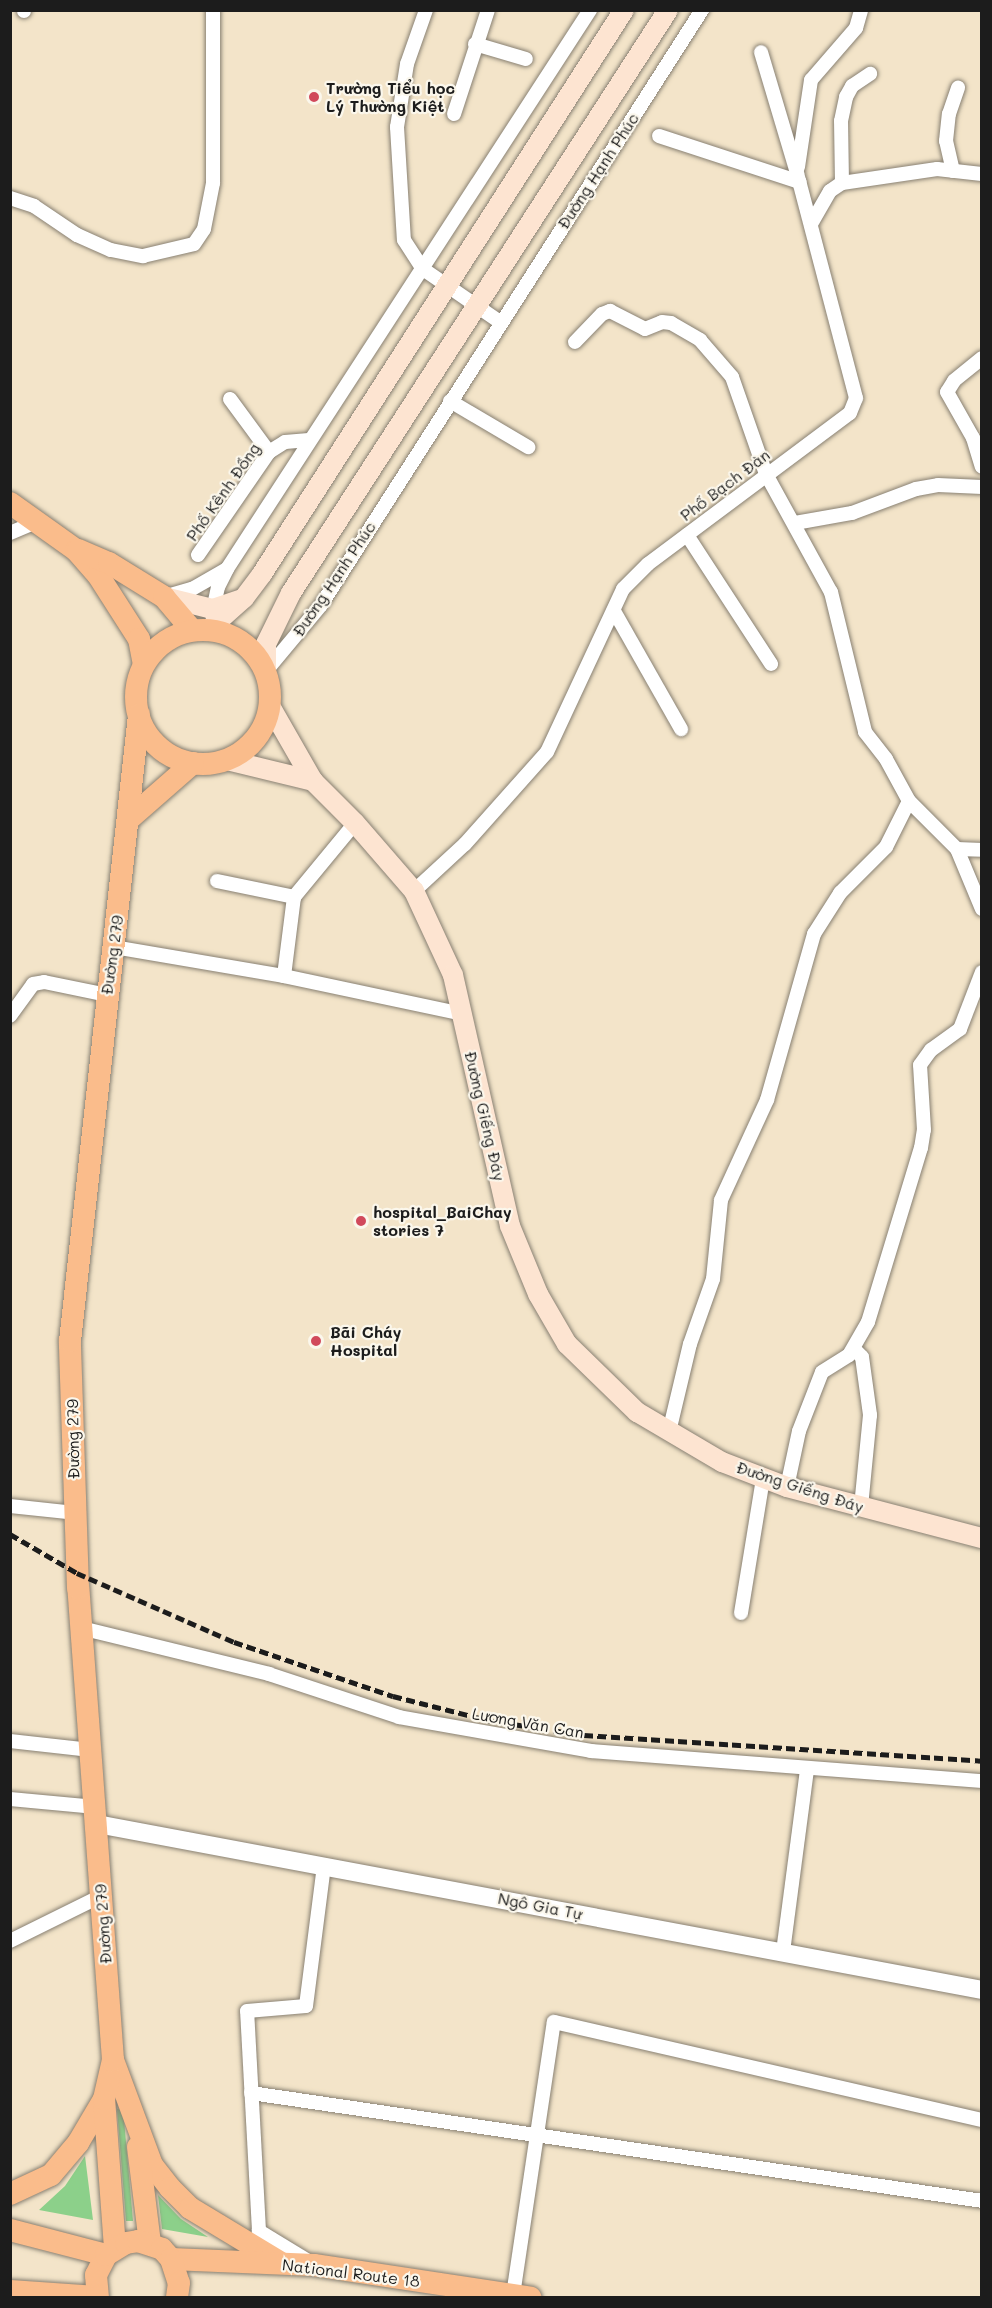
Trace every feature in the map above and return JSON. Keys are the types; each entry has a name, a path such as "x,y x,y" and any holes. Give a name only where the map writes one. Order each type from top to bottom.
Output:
{"main road":[{"path":"312,781 227,760 193,763 159,747 139,716 138,681 144,664 156,648 204,623 244,598 447,288 624,10"},
{"name":"Đường Hạnh Phúc","path":"266,671 266,644 291,593 668,10"},
{"path":"10,502 76,550 115,597 139,639 144,664"},
{"path":"76,550 109,563 204,623 243,643 266,671 270,706 256,739 227,760"},
{"name":"Đường Giếng Đáy","path":"270,706 312,781 355,823 414,891 453,975 510,1226 538,1294 576,1355 637,1412 722,1462 787,1486 981,1539"},
{"name":"Đường 279","path":"113,2060 97,1815 81,1628 70,1341 106,995 114,947 139,716"},
{"path":"129,819 193,763"},
{"path":"10,2291 97,2297 96,2275 110,2251 104,2099 113,2060"},
{"path":"113,2060 132,2103 152,2165 171,2188 190,2208 282,2264"},
{"path":"10,2193 51,2175 78,2143 104,2099"},
{"path":"132,2103 150,2243"},
{"path":"10,2230 110,2251 126,2243 150,2243 171,2259 179,2283 177,2298"},
{"name":"National Route 18","path":"171,2259 314,2265 522,2296"}],"street":[{"path":"10,198 34,206 77,235 111,250 143,256 194,244 204,229 213,183 213,10"},
{"path":"426,10 407,64 397,127 404,240 423,269 447,288 500,322"},
{"path":"454,114 488,10"},
{"path":"204,623 227,569 590,10"},
{"name":"Đường Hạnh Phúc","path":"266,671 321,605 500,322 702,10"},
{"path":"659,136 799,178 812,80 856,28 861,10"},
{"path":"476,44 526,59"},
{"name":"Phố Bạch Đàn","path":"414,891 465,844 547,752 623,589 687,535 850,413 856,398 799,178 761,52"},
{"path":"842,183 841,121 846,97 852,86 870,74"},
{"path":"953,171 946,141 949,114 958,88"},
{"path":"811,224 830,191 842,183 937,169 981,174"},
{"path":"576,342 602,314 609,311 645,329 662,322 671,323 700,340 732,377 766,474 831,592 865,732 886,759 909,801 957,849 981,909"},
{"path":"981,358 954,381 948,392 973,438 981,467"},
{"path":"230,399 269,452"},
{"path":"450,401 528,447"},
{"name":"Phố Kênh Đồng","path":"198,555 269,452 285,442 309,440"},
{"path":"795,523 852,513 916,489 981,487"},
{"path":"10,533 38,521"},
{"path":"687,535 771,664"},
{"path":"164,597 192,589 227,569"},
{"path":"614,611 681,729"},
{"path":"669,1432 690,1344 713,1279 721,1200 767,1100 814,934 829,906 886,847 909,801"},
{"path":"284,976 294,897 355,823"},
{"path":"957,849 981,850"},
{"path":"217,881 294,897"},
{"path":"114,947 284,976 463,1014"},
{"path":"787,1486 799,1431 822,1372 854,1349 868,1322 921,1148 924,1120 920,1065 931,1050 960,1029 981,972"},
{"path":"10,1016 33,984 44,982 106,995"},
{"path":"854,1349 862,1357 870,1415 861,1507"},
{"path":"741,1613 763,1478"},
{"path":"10,1506 75,1513"},
{"name":"Lương Văn Can","path":"81,1628 269,1674 399,1718 591,1751 981,1782"},
{"path":"10,1741 90,1750"},
{"path":"783,1952 807,1769"},
{"path":"10,1799 97,1815"},
{"name":"Ngô Gia Tự","path":"97,1815 324,1866 981,1990"},
{"path":"314,2265 259,2231 247,2011 306,2006 324,1866"},
{"path":"10,1941 101,1896"},
{"path":"522,2296 537,2133 554,2022 981,2120"},
{"path":"251,2093 537,2133 981,2201"}],"green space":[{"path":"123,2108 133,2221 126,2221 117,2109"},
{"path":"85,2156 93,2220 39,2210 65,2186"},
{"path":"158,2195 181,2219 208,2237 162,2229"}],"railway":[{"path":"10,1534 77,1573 234,1642 393,1696 487,1720 584,1735 982,1761"}],"place":[{"name":"Trường Tiểu học Lý Thường Kiệt","path":"314,97"},
{"name":"hospital_BaiChay stories 7","path":"361,1221"},
{"name":"Bãi Cháy Hospital","path":"316,1341"}]}
